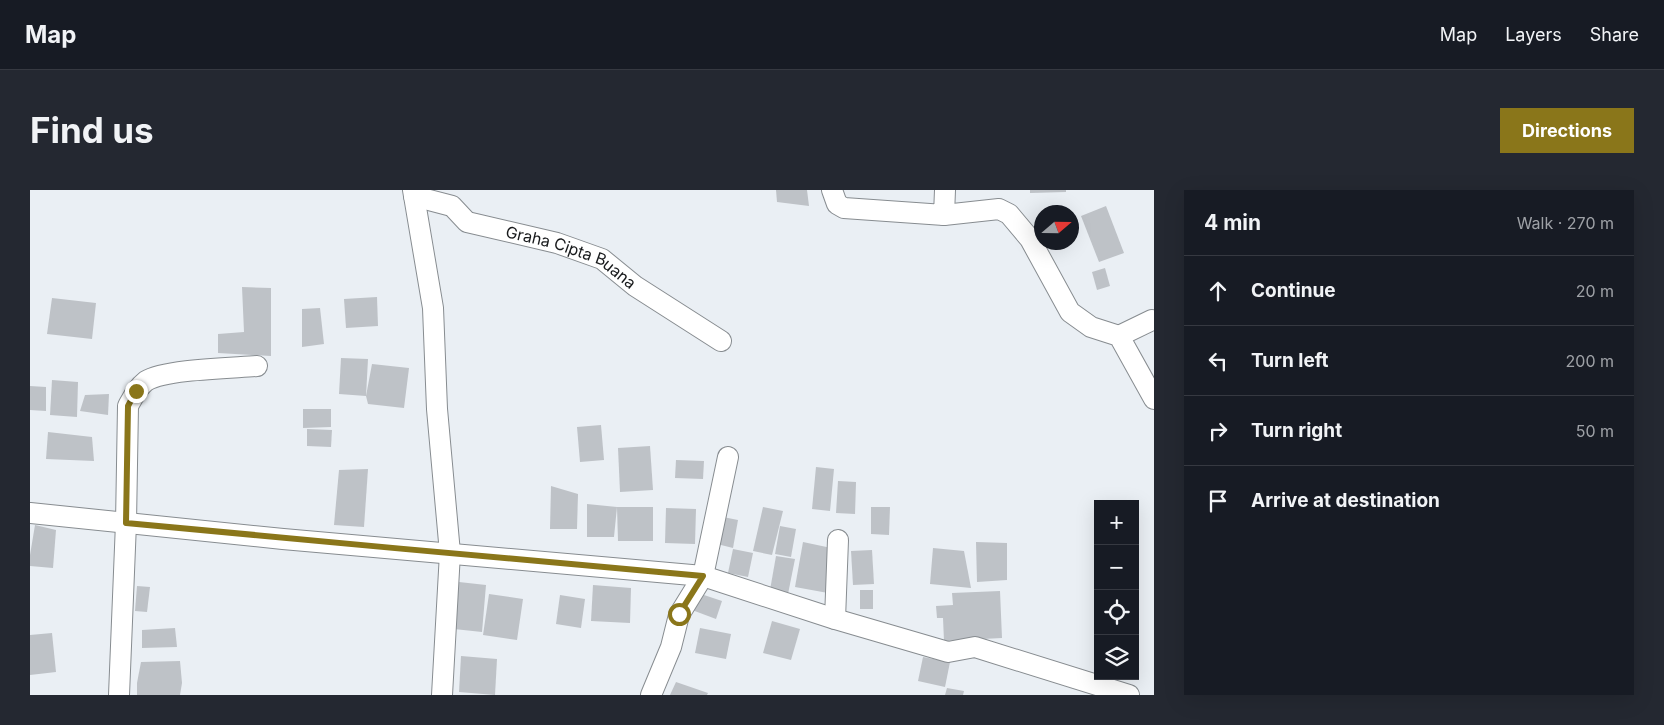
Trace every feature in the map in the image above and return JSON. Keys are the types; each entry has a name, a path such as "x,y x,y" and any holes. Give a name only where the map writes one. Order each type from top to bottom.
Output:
{"street":[{"path":"832,190 837,204 844,208 944,215 1000,209 1009,214 1030,239 1070,312 1091,327 1119,336 1152,320"},
{"path":"944,215 945,190"},
{"path":"414,193 433,308 437,409 450,552 442,695"},
{"name":"Graha Cipta Buana","path":"414,193 452,206 466,222 557,243 602,259 635,286 721,341"},
{"path":"1119,336 1149,394 1154,399"},
{"path":"119,695 126,523 128,406 136,391 147,381 166,374 257,366"},
{"path":"651,695 671,647 679,614 703,576 728,457"},
{"path":"30,513 283,539 450,552 703,576 835,619 948,652 975,647 1129,695"},
{"path":"835,619 838,540"}],"building":[{"path":"776,190 807,190 809,206 777,202"},
{"path":"1030,190 1066,190 1066,192 1030,193"},
{"path":"1106,206 1124,253 1099,262 1081,216"},
{"path":"1105,268 1110,286 1097,290 1092,272"},
{"path":"242,287 271,288 271,356 218,353 218,334 244,332"},
{"path":"377,297 378,326 346,328 344,299"},
{"path":"52,298 96,303 92,339 47,334"},
{"path":"320,308 324,344 302,347 302,309"},
{"path":"341,358 368,359 366,396 339,394"},
{"path":"372,364 409,368 404,408 368,404 366,396"},
{"path":"52,380 78,382 77,417 50,415"},
{"path":"30,386 46,387 46,411 30,410"},
{"path":"109,394 108,415 80,411 85,395"},
{"path":"303,409 331,409 331,427 303,428"},
{"path":"601,425 604,460 580,462 577,427"},
{"path":"307,429 332,430 331,447 307,446"},
{"path":"48,432 92,437 94,461 46,459"},
{"path":"650,446 653,490 620,492 618,448"},
{"path":"676,460 704,461 703,479 675,478"},
{"path":"816,467 834,469 830,511 812,509"},
{"path":"368,469 364,527 334,525 339,470"},
{"path":"838,481 856,482 855,514 836,513"},
{"path":"551,486 578,494 577,529 550,529"},
{"path":"587,504 617,507 614,537 587,537"},
{"path":"617,507 653,507 653,541 618,541"},
{"path":"763,507 783,511 772,555 753,551"},
{"path":"871,507 890,507 889,535 871,534"},
{"path":"666,508 696,509 695,544 665,543"},
{"path":"718,516 738,520 733,548 713,543"},
{"path":"35,525 56,530 53,568 30,566"},
{"path":"780,526 796,529 791,557 775,554"},
{"path":"803,542 836,549 828,593 795,587"},
{"path":"976,542 1007,543 1007,580 977,582"},
{"path":"933,548 964,551 971,588 930,584"},
{"path":"733,549 753,553 748,577 728,573"},
{"path":"872,550 874,584 853,585 851,551"},
{"path":"776,556 795,559 788,594 770,590"},
{"path":"459,582 486,585 482,632 454,629"},
{"path":"593,585 631,588 630,623 591,621"},
{"path":"137,586 150,587 147,612 135,611"},
{"path":"860,590 873,590 873,609 860,609"},
{"path":"1000,591 1002,638 944,641 943,618 937,618 936,606 953,605 952,593"},
{"path":"698,593 722,601 716,619 692,610"},
{"path":"489,594 523,599 517,640 483,635"},
{"path":"560,595 585,599 581,628 556,624"},
{"path":"772,621 800,629 791,660 763,653"},
{"path":"175,628 177,647 142,648 142,630"},
{"path":"700,628 731,634 726,659 695,653"},
{"path":"52,633 56,672 30,675 30,635"},
{"path":"461,656 497,659 495,695 459,692"},
{"path":"923,657 950,662 945,687 918,681"},
{"path":"180,661 182,683 180,695 137,695 141,662"},
{"path":"676,682 708,693 707,695 670,695"},
{"path":"947,688 964,691 963,695 945,695"}],"route":[{"path":"136,391 128,406 126,523 283,539 450,552 703,576 679,614"}]}
